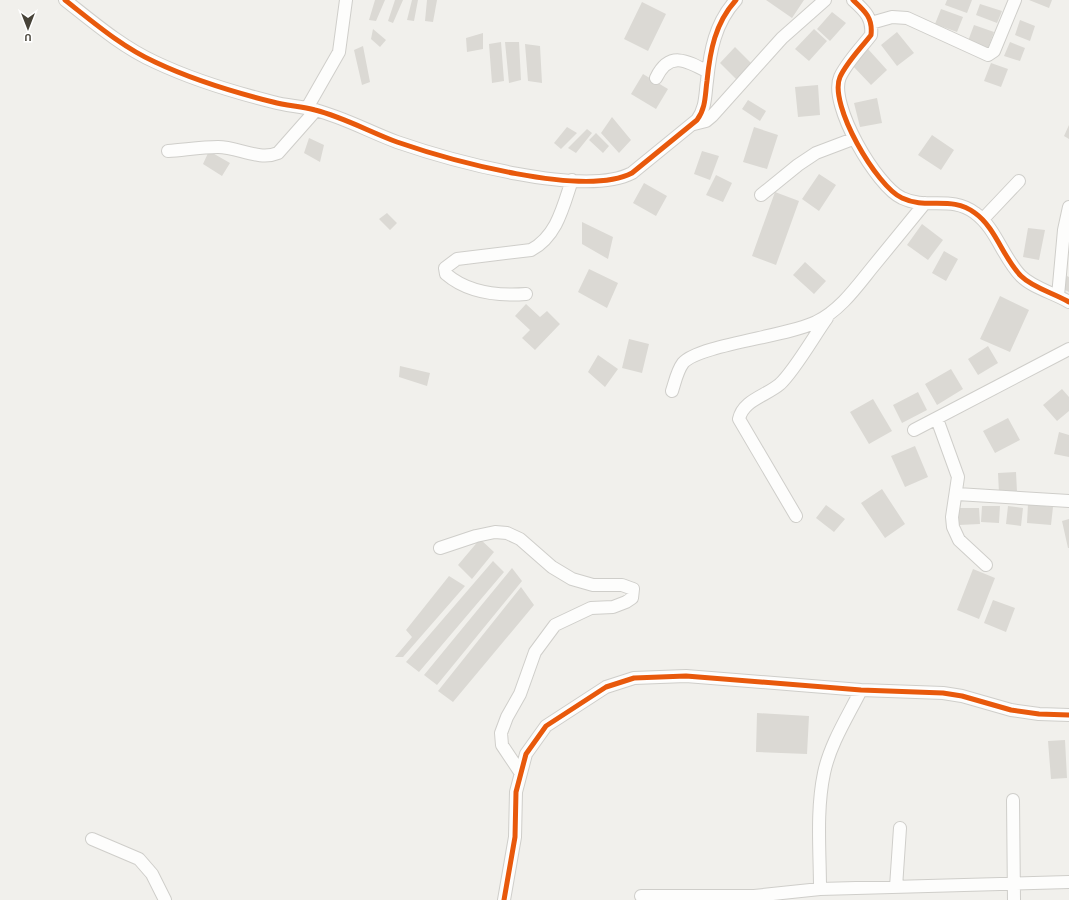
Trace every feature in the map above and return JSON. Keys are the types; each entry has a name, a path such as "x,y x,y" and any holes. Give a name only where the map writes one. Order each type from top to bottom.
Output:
{"street":[{"path":"65,0 130,49 181,73 274,103 316,110"},
{"path":"346,0 339,52 307,108 316,110 397,142 448,158 488,168 595,182 622,178 632,173 693,124 703,112 712,40 720,23 736,0"},
{"path":"693,124 701,123 712,116 782,38 825,0"},
{"path":"853,0 866,5 871,23 870,35 840,78 841,101 854,139 881,180 902,198 925,203 947,202 962,204 983,219 1013,266 1022,277 1069,302"},
{"path":"871,23 892,17 907,18 988,55 994,51 1013,1"},
{"path":"656,78 661,67 667,62 677,60 688,61 708,72"},
{"path":"168,151 219,147 261,155 272,155 278,152 316,110"},
{"path":"761,195 798,165 816,153 854,139"},
{"path":"526,294 505,296 466,287 453,280 446,274 445,268 457,259 531,250 541,244 549,236 558,220 572,180"},
{"path":"983,219 1019,181"},
{"path":"796,516 739,419 744,407 780,384 788,376 828,315 854,290 925,203"},
{"path":"1058,296 1064,230 1069,207"},
{"path":"672,391 678,371 684,362 693,356 720,347 800,328 816,322 828,315"},
{"path":"914,430 1069,349"},
{"path":"937,419 958,477 957,494 952,517 953,527 959,540 986,565"},
{"path":"957,494 1069,501"},
{"path":"440,548 495,532 507,533 520,539 552,567 572,580 593,585 622,584 633,589 632,598 626,602 613,607 591,608 555,625 535,652 520,694 507,717 501,733 502,745 520,772"},
{"path":"504,900 515,836 516,792 520,772 526,754 546,726 606,687 634,678 686,676 861,690 943,693 962,696 1011,710 1039,714 1069,714"},
{"path":"820,889 819,817 824,773 835,743 861,690"},
{"path":"1013,800 1014,900"},
{"path":"896,887 900,828"},
{"path":"92,839 139,859 152,874 165,900"},
{"path":"641,896 754,896 820,889 1069,882"}],"building":[{"path":"375,0 385,0 376,21 369,20"},
{"path":"395,0 403,0 393,23 388,21"},
{"path":"412,0 418,0 414,21 407,20"},
{"path":"427,0 437,0 433,22 425,21"},
{"path":"766,0 804,0 792,18"},
{"path":"947,0 972,0 967,13 945,5"},
{"path":"1029,0 1052,0 1049,8"},
{"path":"642,2 666,14 648,51 624,39"},
{"path":"980,4 1002,11 997,23 976,15"},
{"path":"941,9 963,17 957,32 935,24"},
{"path":"832,12 846,23 830,41 817,29"},
{"path":"1020,20 1035,26 1030,41 1015,35"},
{"path":"974,25 994,32 988,48 968,41"},
{"path":"373,29 386,40 380,47 371,39"},
{"path":"814,29 827,41 809,61 795,49"},
{"path":"897,32 914,53 897,66 881,45"},
{"path":"483,33 483,49 467,52 466,38"},
{"path":"501,42 504,81 492,83 489,44"},
{"path":"505,42 519,42 521,80 509,83"},
{"path":"1010,42 1025,48 1020,61 1004,56"},
{"path":"525,44 540,46 542,83 528,81"},
{"path":"363,46 370,82 362,85 354,50"},
{"path":"735,47 753,65 738,81 720,63"},
{"path":"868,49 887,70 871,85 851,64"},
{"path":"991,63 1008,69 1001,87 984,81"},
{"path":"643,74 668,89 656,109 631,94"},
{"path":"818,85 820,115 798,117 795,87"},
{"path":"877,98 882,123 860,127 854,103"},
{"path":"748,100 766,111 760,121 742,109"},
{"path":"612,117 631,140 619,153 601,133"},
{"path":"1069,125 1069,139 1064,136"},
{"path":"567,127 577,133 561,149 554,143"},
{"path":"754,127 778,135 767,169 743,162"},
{"path":"587,129 592,133 576,153 568,148"},
{"path":"596,133 609,146 603,153 589,140"},
{"path":"932,135 954,150 941,170 918,155"},
{"path":"309,138 324,145 320,162 304,153"},
{"path":"209,151 230,163 222,176 203,164"},
{"path":"702,151 719,156 710,180 694,174"},
{"path":"819,174 836,185 819,211 802,199"},
{"path":"716,175 732,183 723,202 706,195"},
{"path":"644,183 667,196 656,216 633,203"},
{"path":"775,192 799,201 776,265 752,256"},
{"path":"387,213 397,223 390,230 379,219"},
{"path":"582,222 613,237 608,259 582,244"},
{"path":"922,224 943,240 928,260 907,245"},
{"path":"1028,228 1045,230 1039,260 1023,257"},
{"path":"944,251 958,259 946,281 932,273"},
{"path":"805,262 826,281 814,294 793,275"},
{"path":"589,269 618,283 607,308 578,292"},
{"path":"1067,276 1069,277 1069,292 1061,288"},
{"path":"1000,296 1029,310 1010,352 980,339"},
{"path":"526,304 540,317 547,311 560,324 535,350 522,338 530,330 515,316"},
{"path":"629,339 649,344 642,373 622,368"},
{"path":"988,346 998,363 978,375 968,359"},
{"path":"598,355 618,369 605,387 588,372"},
{"path":"400,366 430,373 427,386 399,377"},
{"path":"951,369 963,389 937,405 925,384"},
{"path":"1062,389 1069,397 1069,411 1057,421 1043,405"},
{"path":"918,392 927,410 902,423 893,405"},
{"path":"873,399 892,431 869,444 850,412"},
{"path":"1008,418 1020,440 995,453 983,431"},
{"path":"1059,432 1069,435 1069,457 1054,454"},
{"path":"915,446 928,477 905,487 891,456"},
{"path":"1016,472 1017,492 999,493 998,473"},
{"path":"882,489 905,524 885,538 861,503"},
{"path":"1028,504 1053,507 1051,525 1027,523"},
{"path":"826,505 845,519 834,532 816,518"},
{"path":"982,506 1000,506 999,523 981,522"},
{"path":"1008,506 1023,508 1021,526 1006,524"},
{"path":"958,508 979,508 980,524 959,525"},
{"path":"1069,519 1069,548 1068,548 1062,521"},
{"path":"480,539 494,552 472,579 458,565"},
{"path":"493,561 504,572 419,672 406,662"},
{"path":"512,568 522,581 437,685 424,675"},
{"path":"973,569 995,578 979,619 957,610"},
{"path":"449,576 465,586 403,657 395,657 412,637 406,630"},
{"path":"521,587 534,605 453,702 438,691"},
{"path":"993,600 1015,608 1006,632 984,623"},
{"path":"757,713 809,716 807,754 756,752"},
{"path":"1065,740 1067,778 1051,779 1048,741"}],"cycle path":[{"path":"65,0 108,34 131,49 155,62 198,80 258,98 325,113 397,142 449,158 516,174 550,179 582,181 610,180 632,173 697,120 704,106 710,59 718,28 723,18 736,0"},
{"path":"853,0 867,15 871,24 871,35 843,71 840,77 838,90 841,106 848,124 857,144 868,162 892,191 902,198 921,203 957,205 975,213 989,227 1009,261 1021,276 1031,284 1069,302"},
{"path":"504,900 515,837 516,792 526,754 546,726 606,687 634,678 686,676 861,690 943,693 962,696 1011,710 1039,714 1069,715"}]}
